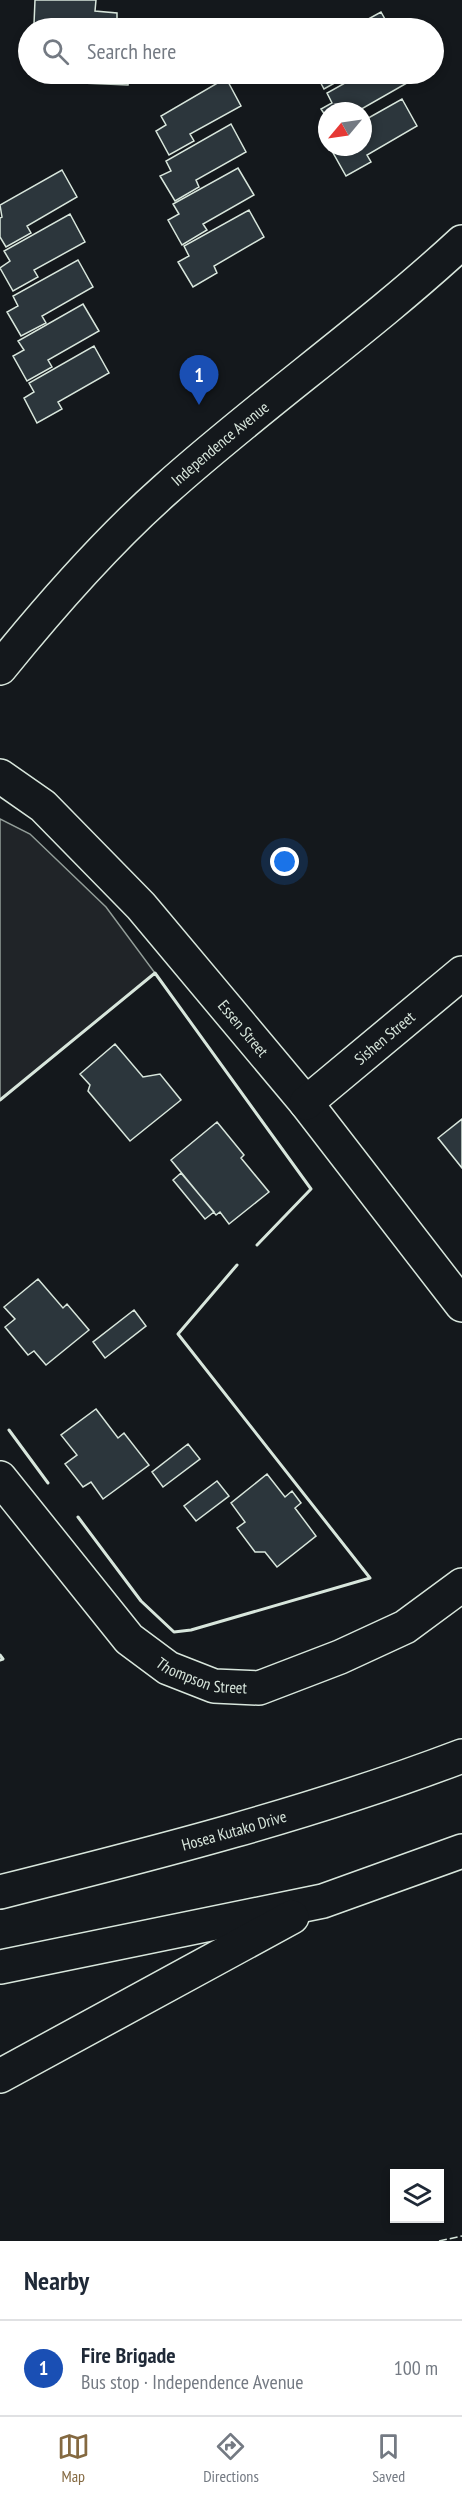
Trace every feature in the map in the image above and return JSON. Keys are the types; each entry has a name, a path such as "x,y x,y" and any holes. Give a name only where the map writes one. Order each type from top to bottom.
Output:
{"main road":[{"name":"Independence Avenue","path":"0,669 45,612 127,526 166,489 420,280 462,242"},
{"name":"Essen Street","path":"0,776 43,806 141,906 306,1103 462,1305"},
{"name":"Sishen Street","path":"306,1103 462,974"},
{"name":"Thompson Street","path":"0,1478 129,1639 168,1668 214,1686 259,1688 340,1657 405,1628 462,1585"},
{"name":"Hosea Kutako Drive","path":"0,1893 258,1824 404,1778 462,1756"},
{"path":"0,1966 323,1900 462,1851"},
{"path":"0,2076 323,1900"}],"shaded area":[{"path":"0,819 30,834 106,907 155,973 0,1100"}],"building":[{"path":"35,0 96,0 95,11 117,13 117,18 34,18"},
{"path":"381,12 384,18 370,18"},
{"path":"216,84 229,84 241,106 190,134 194,141 169,155 156,131 166,125 161,116"},
{"path":"321,84 333,84 324,89"},
{"path":"343,84 405,84 372,103 332,102 327,93"},
{"path":"402,99 417,126 372,152 372,116"},
{"path":"231,124 246,152 196,180 199,187 175,201 160,176 171,171 166,161"},
{"path":"335,156 368,156 371,162 346,176"},
{"path":"238,168 254,195 203,224 207,230 182,245 168,220 179,214 173,204"},
{"path":"62,170 77,197 27,226 31,233 6,247 0,237 0,218 2,217 0,205"},
{"path":"249,210 264,237 214,266 217,273 193,287 178,262 189,256 184,246"},
{"path":"70,214 85,242 34,270 38,277 13,291 0,268 10,261 4,251"},
{"path":"78,260 93,287 42,316 46,323 21,336 7,312 18,306 13,296"},
{"path":"83,304 99,331 48,360 52,367 27,381 13,356 24,350 18,341"},
{"path":"94,346 109,373 58,402 62,409 37,423 24,398 34,392 29,383"},
{"path":"115,1044 143,1077 160,1074 181,1100 130,1141 88,1091 90,1085 80,1074"},
{"path":"462,1119 462,1168 438,1138"},
{"path":"217,1122 244,1155 241,1158 269,1192 229,1224 220,1212 216,1215 171,1160"},
{"path":"181,1173 214,1212 205,1219 173,1180"},
{"path":"38,1279 63,1308 67,1304 89,1330 46,1365 34,1351 28,1355 5,1327 15,1319 4,1307"},
{"path":"134,1310 146,1326 105,1358 93,1342"},
{"path":"96,1409 118,1438 124,1433 149,1465 103,1499 91,1482 83,1487 65,1464 77,1455 61,1435"},
{"path":"188,1444 200,1459 163,1487 152,1472"},
{"path":"267,1474 285,1497 292,1491 301,1503 295,1508 316,1536 277,1567 265,1552 255,1552 237,1528 245,1522 231,1503"},
{"path":"217,1481 229,1496 196,1521 184,1506"}],"fence":[{"path":"439,2241 462,2236"}],"wall":[{"path":"0,1100 155,973 311,1189 257,1245"},
{"path":"78,1517 141,1601 174,1632 191,1630 370,1578 178,1334 237,1265"},
{"path":"9,1430 48,1483"},
{"path":"0,1655 3,1659 0,1660"}],"place":[{"name":"Fire Brigade","path":"199,405"}]}
